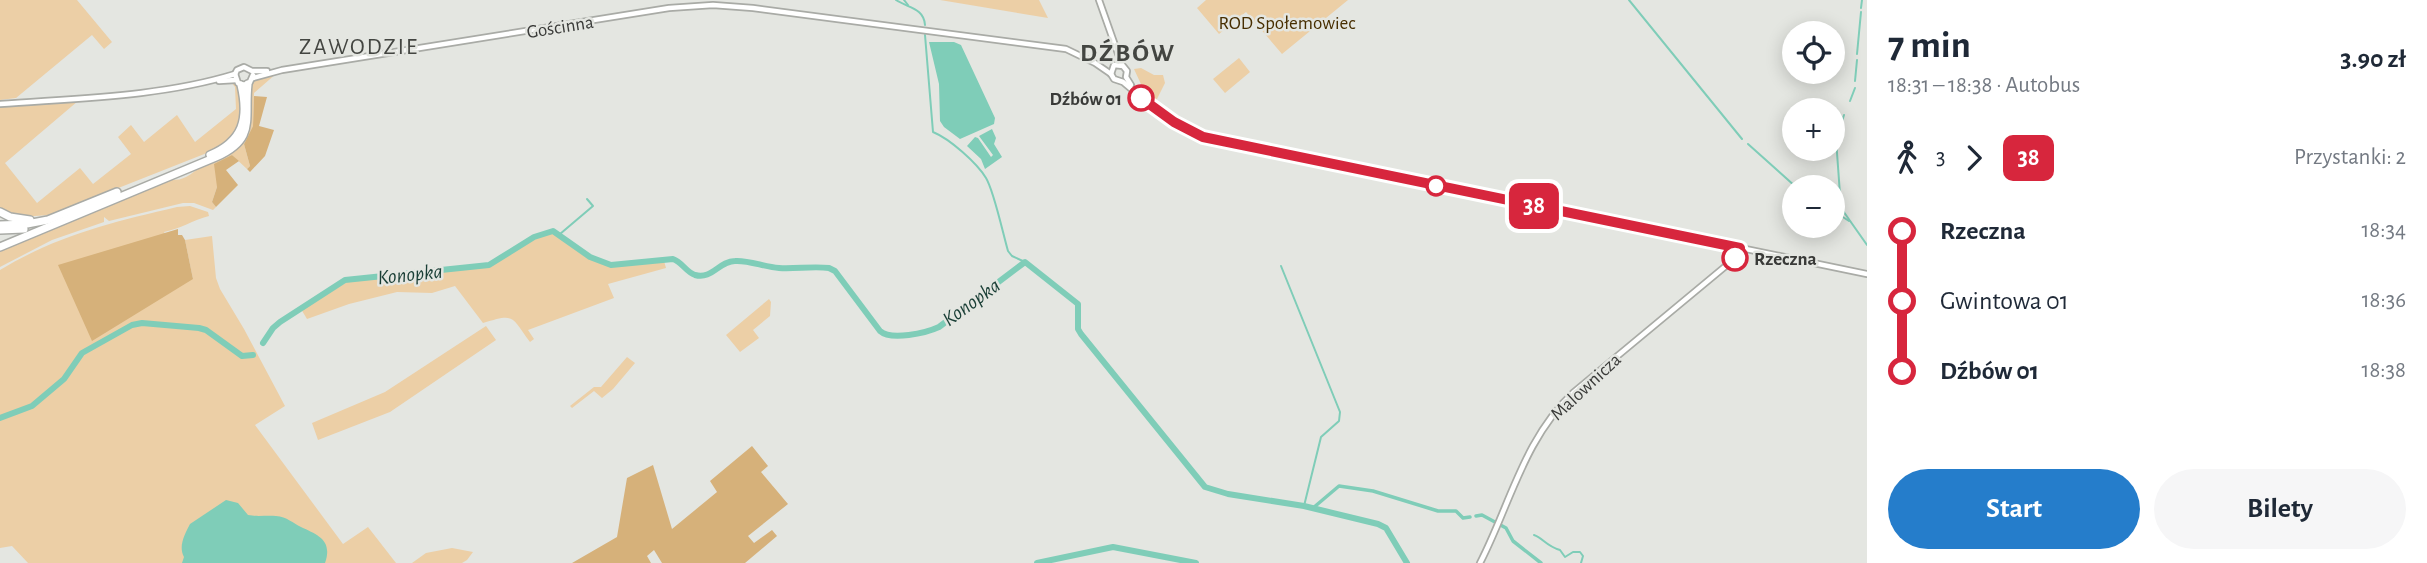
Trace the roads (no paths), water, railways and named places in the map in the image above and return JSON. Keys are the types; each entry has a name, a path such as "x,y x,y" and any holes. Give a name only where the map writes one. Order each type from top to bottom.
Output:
{"highway":[{"path":"0,247 230,144 239,134 243,120 244,79"},
{"path":"0,212 25,220 60,218"},
{"path":"0,227 60,218"}],"main road":[{"path":"1099,0 1122,65 1127,71 1126,77 1133,89"},
{"name":"Gościnna","path":"0,104 150,91 214,80 244,79 272,71 691,6 747,7 1057,47 1113,69"},
{"path":"1116,46 1118,60 1113,69 1114,79 1133,89 1168,118 1203,137 1867,274"},
{"path":"1113,69 1122,65"},
{"path":"1120,80 1126,77"},
{"name":"Malownicza","path":"1480,563 1536,438 1557,408 1733,260 1740,248"}],"waterway":[{"path":"896,0 919,12 925,25"},
{"path":"904,0 908,5"},
{"path":"1629,0 1742,139"},
{"path":"1861,8 1862,0"},
{"path":"1857,54 1861,12"},
{"path":"925,35 933,132 955,146 982,172 992,192 1008,251 1025,262"},
{"path":"1855,81 1857,60"},
{"path":"1850,101 1855,88"},
{"path":"1748,144 1783,175"},
{"path":"1838,161 1841,208 1867,245"},
{"path":"560,234 593,206 587,199"},
{"path":"1845,218 1849,221"},
{"name":"Konopka","path":"263,343 280,322 345,280 489,265 534,237 553,231 590,257 611,265 673,259 692,274 701,276 735,261 779,268 829,268 835,271 880,331 900,336 939,327 1025,262 1078,304 1078,329 1081,334 1205,487 1228,494 1304,506 1378,524 1386,528 1407,563"},
{"path":"1281,266 1340,412 1339,421 1321,437 1304,506"},
{"name":"Konopka","path":"0,418 32,406 64,379 82,353 132,325 142,323 199,328 206,330 242,356 253,355"},
{"path":"1313,508 1339,486 1373,491 1438,511 1456,511 1463,518 1470,517"},
{"path":"1476,516 1482,515 1506,528 1513,541 1541,563"},
{"path":"1534,535 1560,550 1565,557 1573,552 1580,552 1583,556 1581,563"},
{"path":"1037,563 1113,547 1196,563"}],"place":[{"name":"Dźbów 01","path":"1141,98"},
{"name":"Rzeczna","path":"1735,258"}],"district":[{"name":"ZAWODZIE","path":"359,46"},
{"name":"DŹBÓW","path":"1128,52"}],"park label":[{"name":"ROD Społemowiec","path":"1287,22"}]}
